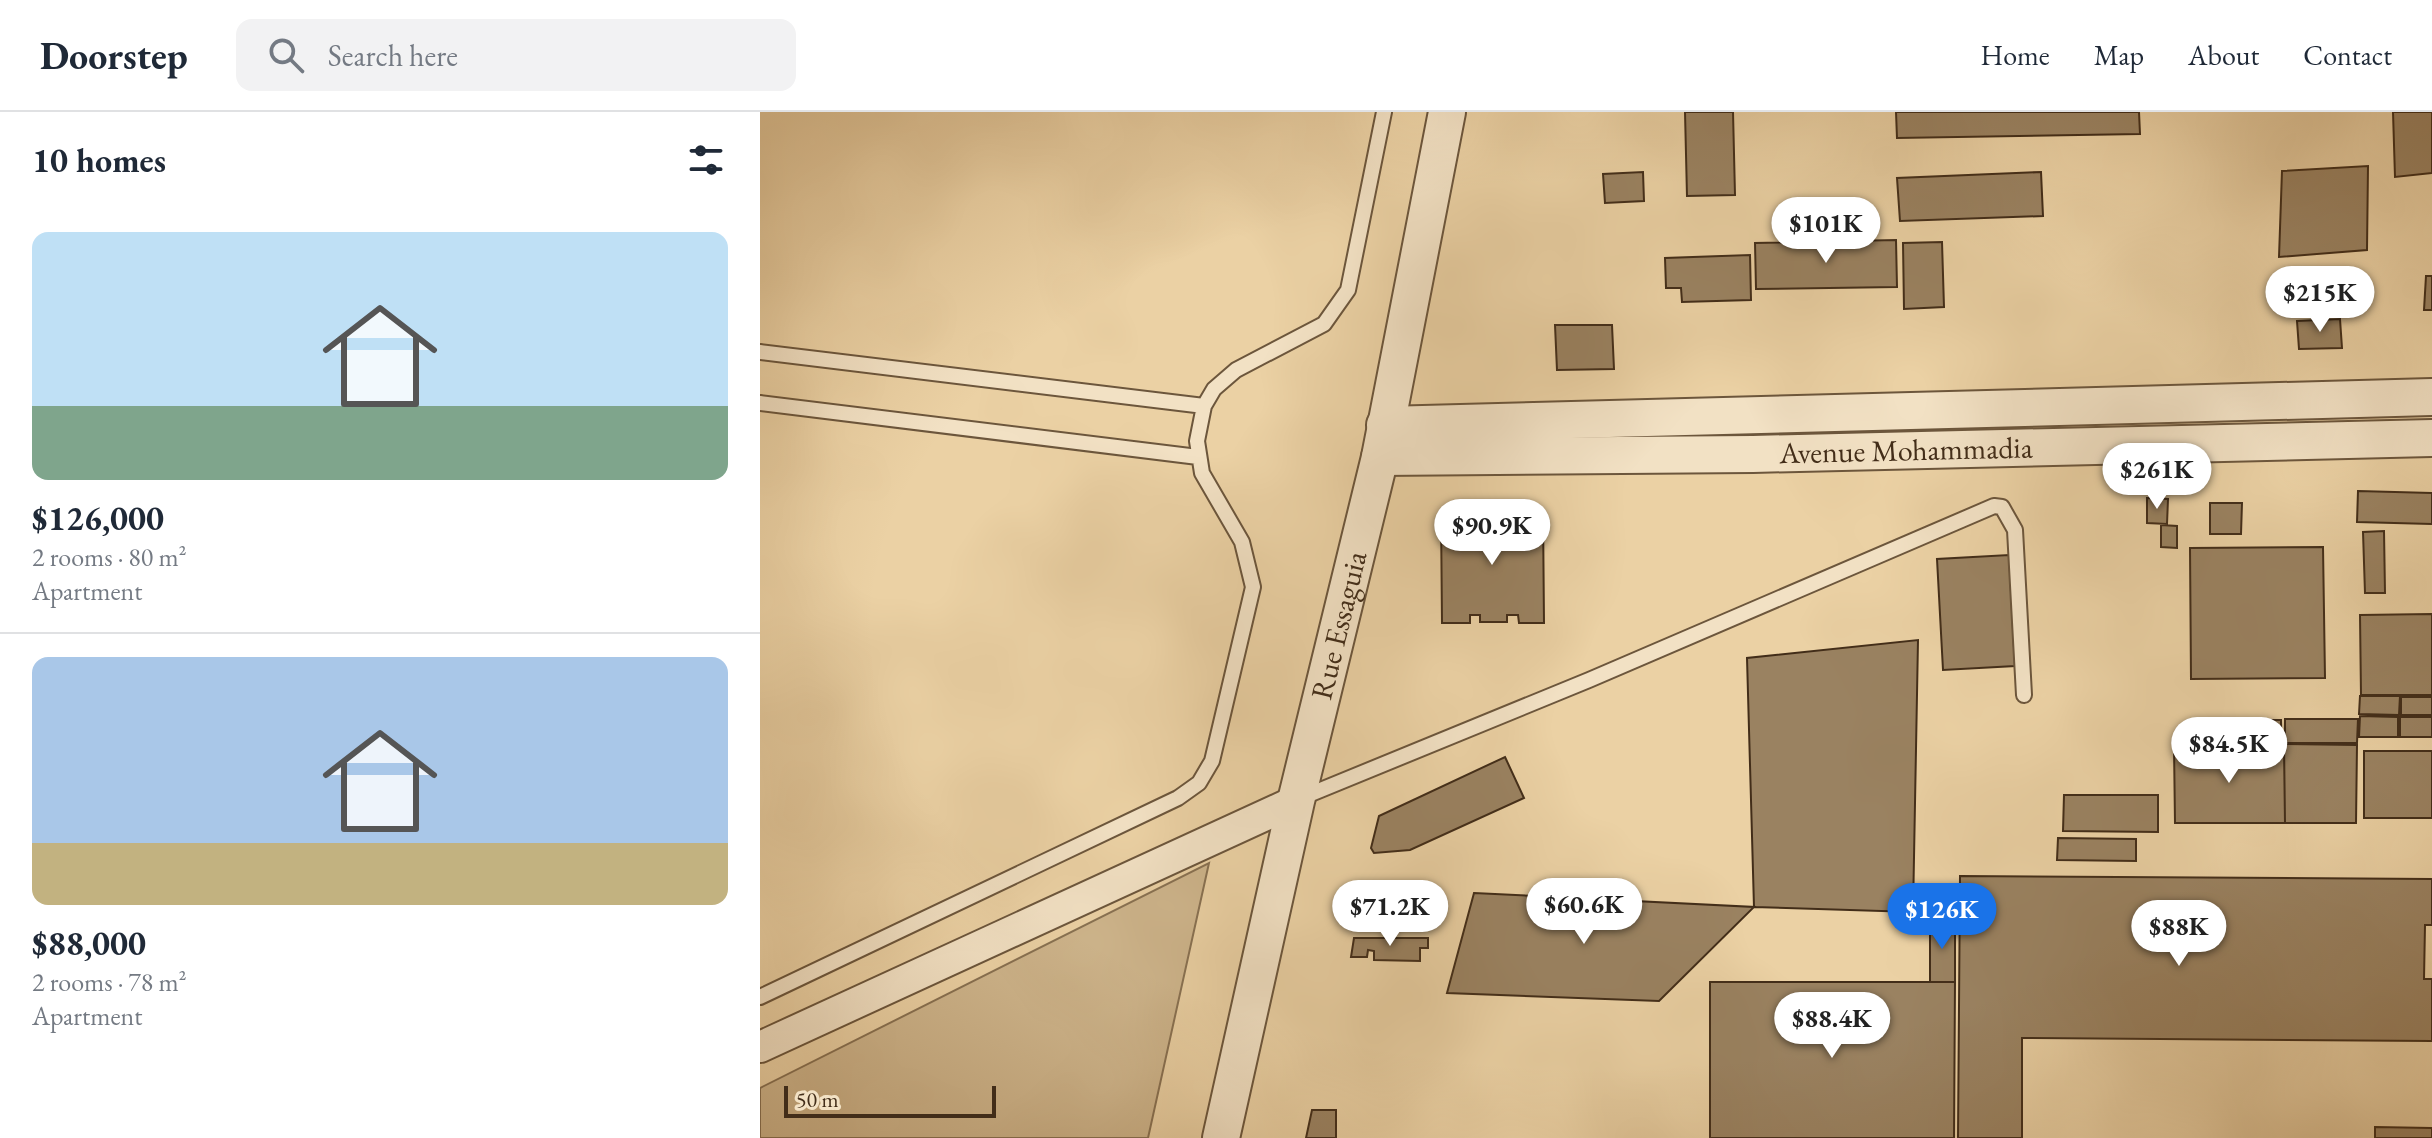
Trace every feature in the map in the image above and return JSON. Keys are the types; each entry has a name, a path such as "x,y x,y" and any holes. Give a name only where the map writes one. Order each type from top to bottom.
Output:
{"street":[{"name":"Rue Essaguia","path":"1221,1138 1296,801 1382,441 1447,112"},
{"name":"Avenue Mohammadia","path":"1382,441 1750,414 2432,397"},
{"path":"2078,406 2078,446"},
{"path":"1750,414 1753,454"},
{"name":"Avenue Mohammadia","path":"1382,441 1753,454 2432,438"},
{"path":"760,1047 1296,801"}],"lane":[{"path":"760,997 1178,798 1199,783 1212,761 1253,587 1242,542 1208,488 1198,457 1198,433 1204,406 1214,389 1236,370 1260,355 1313,332 1342,302 1348,290 1384,112"},
{"path":"760,352 1204,406"},
{"path":"760,403 1198,457"},
{"path":"1296,801 1589,680 1994,506 2002,507 2015,530 2024,695"}],"shaded area":[{"path":"1209,863 1148,1138 760,1138 760,1088"}],"building":[{"path":"1685,112 1733,112 1735,195 1687,196"},
{"path":"1896,112 2139,112 2140,134 1897,138"},
{"path":"2393,112 2432,112 2432,173 2395,177"},
{"path":"2368,166 2367,250 2279,257 2282,171"},
{"path":"1643,172 1644,201 1605,203 1603,174"},
{"path":"2041,172 2043,216 1900,221 1897,178"},
{"path":"1896,240 1897,287 1756,289 1755,243"},
{"path":"1942,242 1944,307 1904,309 1903,243"},
{"path":"1750,255 1751,300 1682,302 1681,288 1666,288 1665,258"},
{"path":"2426,276 2432,276 2432,310 2424,310"},
{"path":"2340,319 2342,348 2299,349 2297,321"},
{"path":"1555,325 1612,325 1614,369 1557,370"},
{"path":"2358,491 2432,493 2432,524 2357,522"},
{"path":"2147,498 2168,499 2167,524 2147,523"},
{"path":"2210,503 2242,503 2241,534 2210,534"},
{"path":"1441,512 1543,512 1544,623 1519,623 1518,615 1507,615 1507,622 1480,622 1480,615 1470,615 1470,623 1442,623"},
{"path":"2161,525 2177,526 2177,548 2161,547"},
{"path":"2384,531 2385,593 2365,593 2363,532"},
{"path":"2323,547 2325,678 2191,679 2190,548"},
{"path":"2009,555 2015,666 1943,670 1937,559"},
{"path":"2432,614 2432,695 2361,695 2360,615"},
{"path":"1918,640 1913,912 1754,907 1747,658"},
{"path":"2360,696 2400,696 2399,715 2359,714"},
{"path":"2401,697 2432,697 2432,715 2401,715"},
{"path":"2360,716 2398,717 2398,737 2359,737"},
{"path":"2400,717 2432,717 2432,737 2400,737"},
{"path":"2285,719 2358,719 2357,743 2285,743"},
{"path":"2203,720 2281,720 2281,744 2182,744 2182,727 2204,727"},
{"path":"2284,744 2357,745 2356,823 2285,823"},
{"path":"2174,746 2284,748 2285,823 2175,823"},
{"path":"2364,751 2432,751 2432,818 2364,818"},
{"path":"1505,757 1524,798 1410,850 1374,853 1371,848 1379,816"},
{"path":"2064,795 2158,795 2158,832 2063,831"},
{"path":"2058,838 2136,839 2136,861 2057,860"},
{"path":"1960,876 2432,879 2432,925 2425,925 2424,979 2432,979 2432,1041 2022,1038 2022,1138 1958,1138"},
{"path":"1474,893 1754,907 1659,1001 1447,993"},
{"path":"1930,920 1955,920 1955,982 1930,982"},
{"path":"1354,938 1428,938 1428,948 1420,948 1420,961 1374,960 1374,951 1368,950 1367,957 1351,957"},
{"path":"1710,982 1955,982 1954,1138 1710,1138"},
{"path":"1312,1110 1336,1110 1336,1138 1306,1138"},
{"path":"2375,1127 2432,1128 2432,1138 2375,1138"}]}
